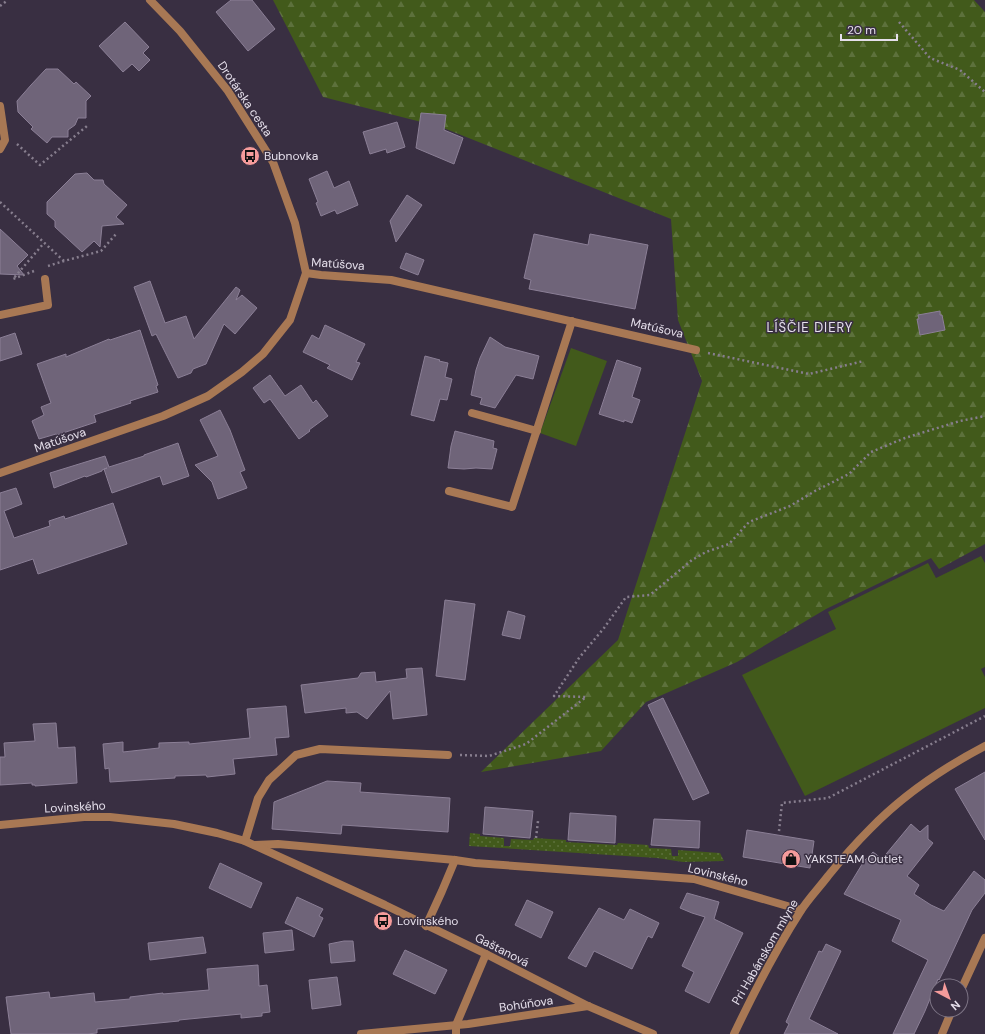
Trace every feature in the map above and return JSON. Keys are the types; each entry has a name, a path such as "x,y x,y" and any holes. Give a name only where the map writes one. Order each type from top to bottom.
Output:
{"street":[{"name":"Drotárska cesta","path":"150,0 180,31 228,91 273,162 296,223 306,272"},
{"path":"0,106 5,140 0,149"},
{"name":"Matúšova","path":"0,473 163,416 208,396 242,372 263,354 290,320 306,272 321,275 391,280 696,350"},
{"path":"0,315 48,304 45,279"},
{"path":"449,491 512,507 572,321"},
{"path":"472,413 536,431"},
{"name":"Pri Habánskom mlyne","path":"734,1034 759,982 801,910 839,862 871,828 902,800 930,779 985,746"},
{"path":"245,841 258,798 269,780 296,755 320,749 448,755"},
{"name":"Lovinského","path":"0,825 84,817 110,817 174,824 217,833 254,845 278,844 475,863 694,879 801,910"},
{"name":"Gaštanová","path":"254,845 486,954 588,1006 653,1034"},
{"path":"426,926 455,860"},
{"path":"967,978 985,938"},
{"path":"361,1034 456,1030 486,954"},
{"name":"Bohúňova","path":"456,1030 468,1024 588,1006"},
{"path":"942,1034 949,1018"}],"path":[{"path":"0,6 8,0"},
{"path":"899,22 930,58 960,70 985,92"},
{"path":"16,142 40,165 87,126"},
{"path":"0,202 64,261"},
{"path":"42,269 64,261 102,251 116,234"},
{"path":"35,271 13,279 44,243"},
{"path":"696,350 809,374 864,361"},
{"path":"448,755 489,756 526,744 586,697 554,696 579,658 604,628 626,597 650,595 692,560 706,552 729,544 749,522 790,506 815,491 849,474 871,452 905,438 960,421 985,416"},
{"path":"779,831 782,803 828,798 985,716"},
{"path":"536,838 538,821"}],"green space":[{"path":"273,0 974,0 985,12 985,544 939,569 931,558 826,609 737,662 646,702 601,751 481,772 618,640 702,381 678,320 671,219 441,127 323,97"},
{"path":"571,348 607,361 576,446 540,433"},
{"path":"981,556 985,563 985,667 981,669 985,677 985,708 805,796 742,675 836,629 828,612 928,563 936,578"},
{"path":"470,833 480,834 480,836 504,838 504,846 510,846 511,839 533,840 534,838 566,840 566,842 648,845 649,848 671,849 672,856 678,856 678,850 720,853 724,861 683,862 657,858 469,846"}],"building":[{"path":"231,0 252,0 275,29 248,51 216,12"},
{"path":"125,22 149,47 143,53 150,60 139,71 132,64 123,72 99,46"},
{"path":"46,69 58,69 74,84 76,82 91,96 86,101 86,118 78,118 75,125 68,130 68,137 52,137 47,143 31,129 33,127 18,112 17,101"},
{"path":"421,113 446,115 444,130 463,138 454,164 416,148"},
{"path":"397,122 405,147 387,153 386,149 370,154 363,132"},
{"path":"327,171 334,188 349,181 358,205 337,214 335,210 321,216 316,203 318,202 309,179"},
{"path":"87,173 94,180 103,180 104,184 127,205 116,217 124,224 102,226 100,247 94,241 82,252 55,227 55,221 47,214 47,202 75,174"},
{"path":"407,195 422,205 396,242 390,221"},
{"path":"0,229 28,255 17,266 24,275 0,274"},
{"path":"534,234 588,245 590,234 648,245 635,309 529,289 531,280 524,278"},
{"path":"406,253 424,260 418,275 400,268"},
{"path":"150,281 165,323 186,316 194,339 236,287 240,290 236,300 242,295 257,308 235,334 224,324 206,364 193,369 191,373 178,378 156,334 152,336 134,287"},
{"path":"940,311 945,330 920,335 917,319 919,319 918,315"},
{"path":"325,325 365,344 356,362 360,363 352,380 327,368 330,365 303,352 312,335 319,339"},
{"path":"140,330 158,385 156,386 158,392 130,401 131,403 94,415 96,422 57,435 39,439 32,421 44,415 41,407 51,403 37,364 66,354 66,357 109,339 110,340"},
{"path":"15,333 22,354 0,361 0,338"},
{"path":"490,337 505,347 539,356 533,379 516,375 495,408 480,404 482,398 471,395 476,370"},
{"path":"425,356 448,363 445,377 452,379 447,400 440,399 434,421 411,415"},
{"path":"617,360 641,368 632,397 640,400 632,423 599,414"},
{"path":"270,375 285,396 301,385 313,403 316,400 328,416 299,439 270,399 264,403 253,388"},
{"path":"220,410 230,430 245,470 240,472 247,488 218,499 212,482 195,465 218,456 200,420"},
{"path":"455,431 494,441 493,448 497,449 492,469 448,468"},
{"path":"178,443 189,476 163,485 160,476 112,493 104,469 54,488 50,473 105,456 109,467"},
{"path":"16,488 22,504 4,511 14,538 50,526 49,521 64,516 65,519 113,503 127,544 38,574 33,559 0,570 0,493"},
{"path":"445,600 475,604 465,680 436,676"},
{"path":"508,611 525,616 520,639 502,635"},
{"path":"422,668 427,715 393,719 390,691 367,719 357,712 346,713 346,708 305,713 301,685 358,678 361,673 375,672 376,682 407,678 406,669"},
{"path":"663,698 709,793 693,800 648,705"},
{"path":"286,706 289,737 275,738 277,755 233,759 235,774 207,777 206,775 175,776 175,778 110,782 109,768 105,769 103,744 123,742 123,752 159,748 159,743 189,742 189,744 250,738 247,709"},
{"path":"56,723 58,748 75,747 77,783 35,786 32,785 32,783 0,785 0,757 5,757 4,743 35,741 33,724"},
{"path":"985,772 985,840 955,789"},
{"path":"327,781 361,783 360,792 450,798 448,832 342,825 341,834 272,829 274,802"},
{"path":"485,807 533,811 530,838 483,834"},
{"path":"570,813 616,816 615,843 568,840"},
{"path":"654,819 700,821 699,848 651,845"},
{"path":"911,824 920,832 928,825 928,839 933,843 907,876 919,885 914,894 944,911 974,871 985,880 985,893 972,910 940,978 929,978 929,1001 914,1034 893,1034 928,960 892,941 901,920 844,894 864,861 873,852 882,859"},
{"path":"747,830 814,841 810,868 743,857"},
{"path":"220,863 262,883 251,908 209,888"},
{"path":"687,893 719,902 714,919 743,933 709,1003 685,991 694,972 682,966 705,917 680,908"},
{"path":"297,897 323,909 319,916 323,918 314,937 285,923"},
{"path":"527,900 553,912 541,938 515,925"},
{"path":"599,908 624,920 630,909 659,923 652,938 648,936 632,969 594,951 586,967 568,958"},
{"path":"292,930 294,950 265,953 263,933"},
{"path":"203,937 206,953 150,960 148,943"},
{"path":"353,941 355,961 331,963 329,944"},
{"path":"826,944 841,951 809,1019 838,1034 784,1034 789,1024 786,1022 796,1000 819,951 822,952"},
{"path":"405,950 447,970 435,994 393,974"},
{"path":"258,965 259,986 267,985 270,1012 262,1013 262,1016 241,1018 241,1014 179,1020 97,1029 97,1033 87,1034 11,1034 6,997 49,992 50,998 94,993 95,1002 130,999 130,997 163,993 209,990 207,969"},
{"path":"337,977 341,1005 312,1009 309,980"}],"place":[{"name":"Bubnovka","path":"250,156"},
{"name":"YAKSTEAM Outlet","path":"791,859"},
{"name":"Lovinského","path":"383,921"}],"district":[{"name":"LÍŠČIE DIERY","path":"810,327"}]}
